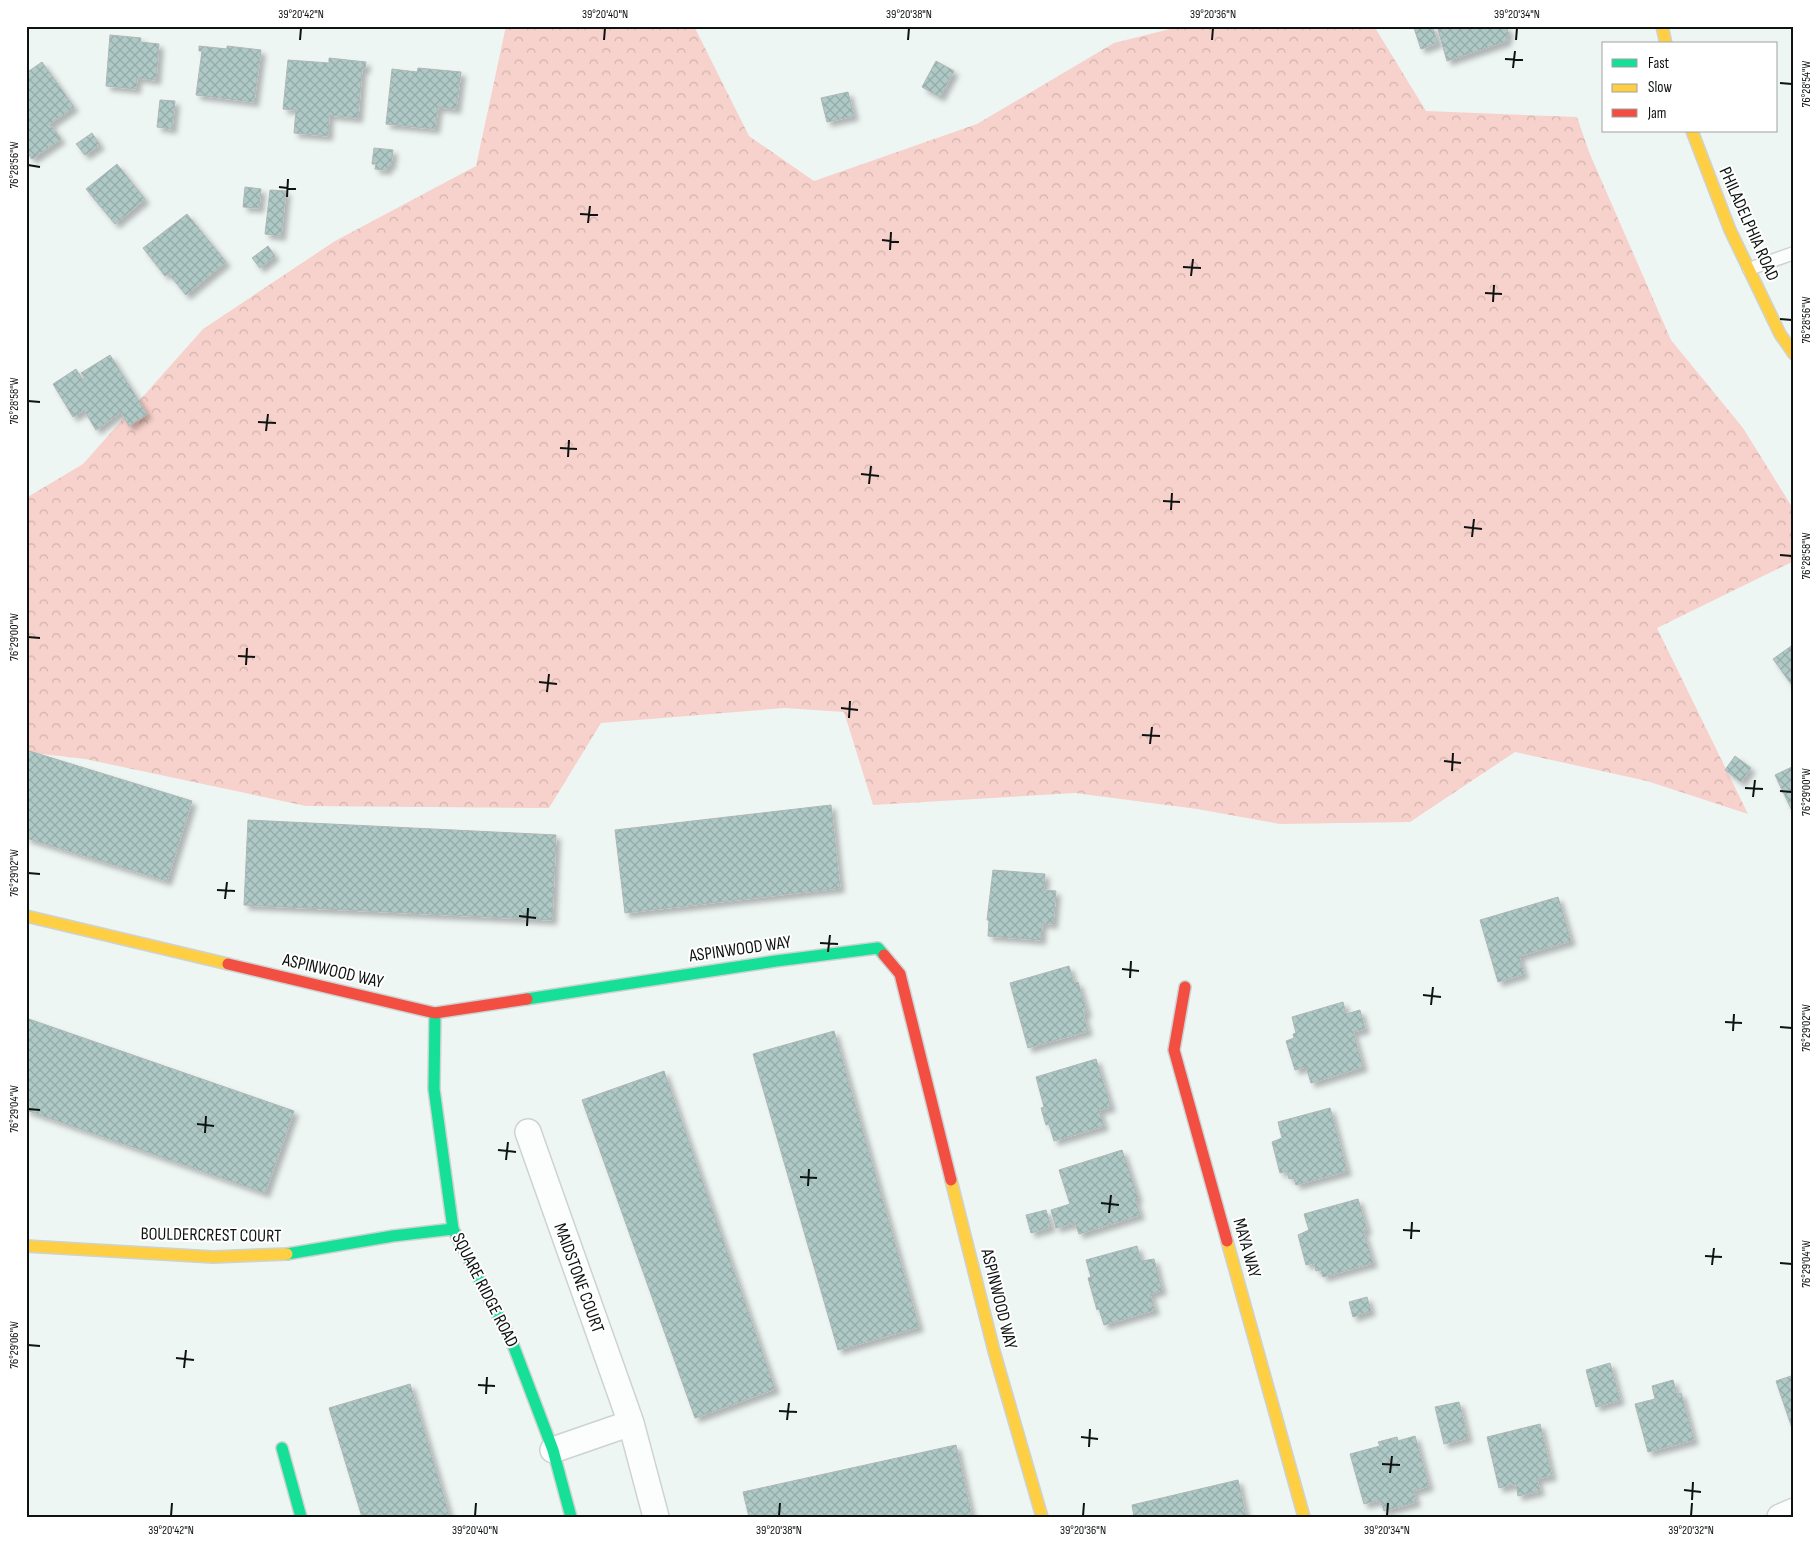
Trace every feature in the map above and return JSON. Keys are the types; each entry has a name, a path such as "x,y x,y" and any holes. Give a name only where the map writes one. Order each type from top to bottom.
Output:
{"street":[{"path":"1662,26 1666,42"},
{"name":"PHILADELPHIA ROAD","path":"1692,132 1730,230 1780,334 1794,354"},
{"name":"ASPINWOOD WAY","path":"26,916 435,1012 766,962 878,948 900,974 994,1351 1042,1517"},
{"name":"MAYA WAY","path":"1184,987 1174,1050 1304,1517"},
{"name":"SQUARE RIDGE ROAD","path":"435,1012 434,1089 453,1229 512,1342 553,1450 573,1511"},
{"name":"MAIDSTONE COURT","path":"528,1132 631,1423 656,1517"},
{"name":"BOULDERCREST COURT","path":"26,1246 212,1257 262,1257 300,1253 393,1236 453,1229"},
{"path":"553,1450 631,1423"},
{"path":"282,1448 302,1517"},
{"path":"1780,1517 1794,1511"}],"lane":[{"path":"1749,269 1794,252"}],"green space":[{"path":"506,26 694,26 749,136 814,181 977,124 1114,43 1182,26 1374,26 1426,111 1577,117 1589,152 1671,340 1743,428 1794,510 1794,561 1657,628 1748,814 1647,781 1515,752 1410,822 1280,824 1197,809 1075,793 873,805 844,712 784,708 601,723 549,808 306,806 85,759 26,752 26,498 83,464 203,329 335,241 476,166"}],"building":[{"path":"1432,26 1438,43 1421,49 1414,28"},
{"path":"1437,26 1506,26 1509,35 1506,36 1507,41 1447,61"},
{"path":"110,35 141,38 140,42 159,44 156,80 137,78 136,89 106,86"},
{"path":"199,46 227,49 227,46 261,50 254,102 196,95 202,51 199,51"},
{"path":"329,58 366,62 365,69 362,69 358,118 329,115 328,136 294,133 296,110 283,109 288,60 329,63"},
{"path":"936,61 954,71 940,97 922,87"},
{"path":"42,62 74,107 50,124 61,139 32,159 26,151 26,73"},
{"path":"418,68 461,72 456,109 438,107 435,129 386,124 392,69 417,72"},
{"path":"848,92 854,116 827,122 821,98"},
{"path":"160,100 175,101 172,129 157,127"},
{"path":"92,133 100,145 85,155 76,144"},
{"path":"374,148 393,150 391,165 388,165 387,170 375,169 376,164 372,164"},
{"path":"117,164 145,199 115,224 86,189"},
{"path":"245,187 261,189 259,208 243,207"},
{"path":"270,190 286,191 281,236 265,234"},
{"path":"187,214 226,262 186,295 168,273 165,276 143,248"},
{"path":"268,246 275,256 260,268 252,258"},
{"path":"110,355 147,414 129,426 121,412 96,430 84,410 73,417 53,384 76,369 83,380 85,378 81,373"},
{"path":"1794,644 1794,688 1773,659"},
{"path":"26,750 192,801 167,881 26,838"},
{"path":"1735,756 1751,768 1741,782 1725,770"},
{"path":"1794,766 1794,813 1793,813 1775,775"},
{"path":"831,805 840,888 625,913 615,830"},
{"path":"248,820 556,835 552,920 244,905"},
{"path":"993,870 1045,874 1044,890 1056,891 1053,924 1042,923 1041,940 988,936 989,920 987,920"},
{"path":"1558,897 1571,941 1519,956 1524,974 1498,982 1480,920"},
{"path":"1069,966 1074,983 1078,982 1087,1013 1083,1014 1088,1031 1028,1048 1010,983"},
{"path":"1343,1002 1346,1014 1360,1010 1365,1029 1353,1032 1363,1067 1311,1083 1306,1067 1295,1070 1286,1041 1294,1038 1293,1034 1296,1033 1292,1017"},
{"path":"26,1018 294,1111 265,1193 26,1110"},
{"path":"834,1031 919,1327 838,1350 753,1054"},
{"path":"1096,1059 1111,1107 1099,1110 1104,1126 1054,1141 1049,1124 1046,1125 1041,1108 1044,1107 1036,1077"},
{"path":"664,1071 775,1389 695,1418 582,1100"},
{"path":"1330,1108 1347,1171 1296,1185 1294,1178 1289,1179 1287,1171 1280,1173 1272,1142 1282,1138 1278,1122"},
{"path":"1122,1150 1138,1198 1135,1199 1140,1215 1079,1234 1075,1223 1056,1228 1051,1210 1070,1204 1059,1170"},
{"path":"1358,1199 1367,1230 1363,1231 1373,1263 1323,1277 1321,1270 1316,1271 1314,1263 1306,1265 1298,1235 1309,1230 1304,1214"},
{"path":"1046,1210 1051,1227 1031,1233 1026,1215"},
{"path":"1137,1246 1141,1261 1154,1259 1162,1290 1150,1294 1155,1310 1104,1325 1099,1309 1097,1310 1088,1278 1091,1277 1086,1260"},
{"path":"1367,1297 1371,1311 1353,1317 1349,1302"},
{"path":"1610,1363 1620,1400 1596,1407 1586,1370"},
{"path":"1794,1375 1794,1434 1776,1381"},
{"path":"1673,1380 1677,1394 1681,1393 1694,1440 1648,1452 1635,1404 1655,1399 1652,1386"},
{"path":"410,1384 450,1517 362,1517 329,1408"},
{"path":"1459,1402 1468,1438 1444,1444 1435,1407"},
{"path":"1540,1424 1552,1476 1537,1479 1540,1491 1518,1496 1516,1484 1499,1488 1487,1437"},
{"path":"1415,1436 1429,1486 1413,1491 1416,1502 1384,1511 1380,1500 1364,1504 1350,1454 1380,1446 1378,1442 1397,1437 1398,1441"},
{"path":"956,1445 972,1517 749,1517 743,1492"},
{"path":"1238,1480 1246,1517 1134,1517 1132,1505"}],"traffic: fast":[{"path":"527,999 776,961 878,948 884,955"},
{"path":"435,1013 434,1089 453,1229 512,1342 553,1450 571,1517"},
{"path":"287,1254 393,1236 453,1229"},
{"path":"282,1448 301,1517"}],"traffic: slow":[{"path":"1662,26 1666,42"},
{"path":"1692,132 1730,230 1780,334 1794,354"},
{"path":"26,916 228,964"},
{"path":"951,1180 994,1351 1042,1517"},
{"path":"1227,1241 1304,1517"},
{"path":"26,1246 213,1257 287,1254"}],"traffic: jam":[{"path":"884,955 900,974 951,1180"},
{"path":"228,964 435,1013 527,999"},
{"path":"1185,987 1174,1050 1227,1241"}]}
